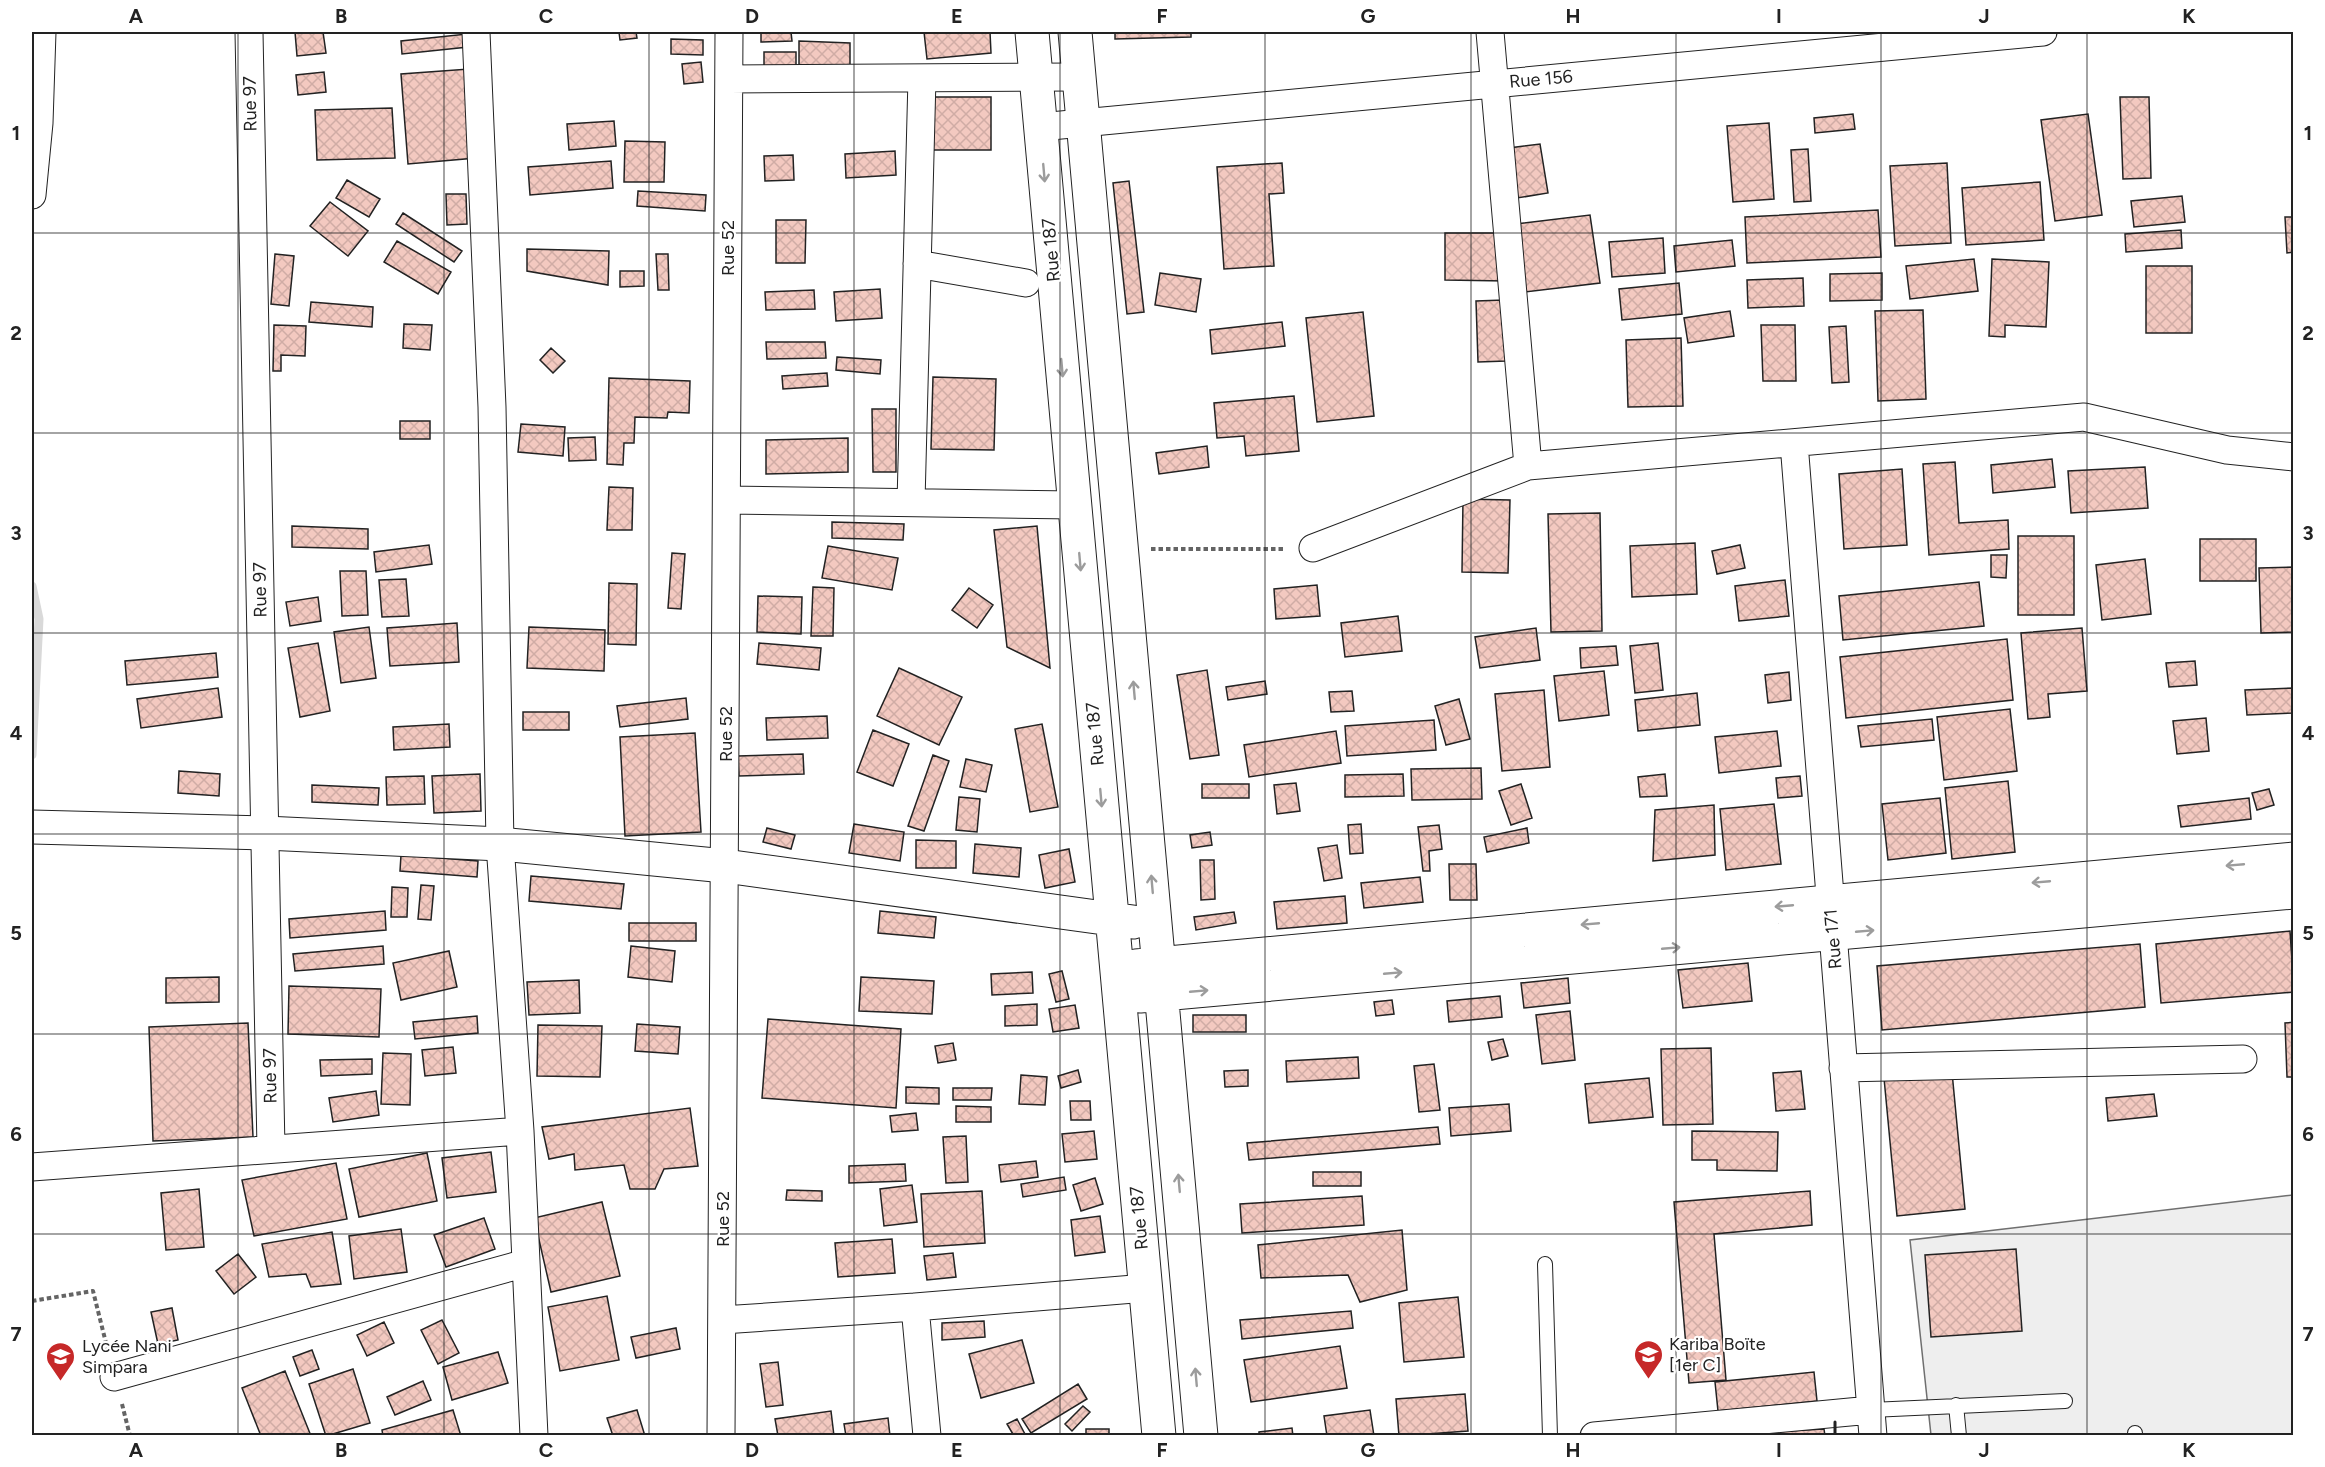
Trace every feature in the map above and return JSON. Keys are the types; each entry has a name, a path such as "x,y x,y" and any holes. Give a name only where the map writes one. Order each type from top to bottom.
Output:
{"street":[{"path":"32,195 42,32"},
{"name":"Rue 97","path":"249,32 271,1149"},
{"path":"476,32 492,407 500,844 520,1131 534,1436"},
{"name":"Rue 52","path":"721,1436 729,32"},
{"name":"Rue 187","path":"1032,32 1159,1436"},
{"path":"1075,32 1202,1436"},
{"path":"1490,32 1528,466"},
{"name":"Rue 156","path":"1040,127 2043,32"},
{"path":"729,79 1080,77"},
{"path":"911,502 922,78"},
{"path":"917,264 1026,283"},
{"path":"1313,548 1528,466 2084,417 2227,450 2294,457"},
{"name":"Rue 171","path":"1794,442 1872,1423"},
{"path":"727,500 1075,506"},
{"path":"38,828 265,833 500,844 725,866 1155,925"},
{"path":"1832,918 2294,859"},
{"path":"1119,983 1832,918 2294,892"},
{"path":"1844,1068 2242,1059"},
{"path":"32,1167 520,1131"},
{"path":"114,1377 526,1263"},
{"path":"722,1320 1146,1288"},
{"path":"915,1307 927,1436"},
{"path":"1594,1436 1872,1423"}],"lane":[{"path":"1545,1264 1550,1436"},
{"path":"1872,1423 1956,1406 2065,1401"},
{"path":"1956,1406 1959,1436"}],"path":[{"path":"1122,549 1313,548"},
{"path":"32,1301 93,1291 130,1436"}],"shaded area":[{"path":"2293,1195 2293,1435 1931,1435 1910,1240"}],"building":[{"path":"295,32 323,32 326,53 297,56"},
{"path":"619,32 636,32 637,38 620,40"},
{"path":"761,32 791,32 792,41 761,42"},
{"path":"924,32 990,32 991,53 927,59"},
{"path":"1115,32 1191,32 1191,37 1115,39"},
{"path":"467,34 468,47 402,54 401,41"},
{"path":"671,39 703,40 703,55 671,54"},
{"path":"799,41 850,43 850,73 799,73"},
{"path":"764,52 796,52 796,70 764,70"},
{"path":"701,62 703,82 684,84 682,64"},
{"path":"469,69 476,158 408,164 401,74"},
{"path":"324,72 326,92 298,95 296,75"},
{"path":"932,97 991,97 991,150 932,150"},
{"path":"2120,97 2149,97 2151,178 2123,179"},
{"path":"392,108 395,158 317,160 315,110"},
{"path":"1853,114 1855,129 1815,133 1814,118"},
{"path":"2088,114 2102,215 2055,221 2041,120"},
{"path":"614,121 616,146 569,150 567,124"},
{"path":"1769,123 1774,199 1733,202 1727,126"},
{"path":"625,141 665,142 664,182 624,182"},
{"path":"1540,144 1548,193 1517,198 1509,148"},
{"path":"1808,149 1811,201 1794,202 1791,150"},
{"path":"895,151 896,175 846,178 845,154"},
{"path":"793,155 794,180 765,181 764,156"},
{"path":"611,161 613,188 530,195 528,167"},
{"path":"1282,163 1284,193 1269,194 1274,266 1224,269 1217,167"},
{"path":"1947,163 1951,243 1895,246 1890,166"},
{"path":"347,180 380,199 369,217 336,198"},
{"path":"1129,181 1144,312 1127,314 1113,183"},
{"path":"2040,182 2044,240 1966,245 1962,188"},
{"path":"638,191 706,195 705,211 637,206"},
{"path":"446,194 466,194 467,224 447,225"},
{"path":"2182,196 2185,222 2134,227 2131,201"},
{"path":"330,202 368,231 348,256 310,226"},
{"path":"1878,210 1881,257 1747,263 1745,217"},
{"path":"403,213 462,251 454,262 396,224"},
{"path":"1590,215 1600,283 1525,292 1516,224"},
{"path":"2285,217 2294,217 2294,252 2287,253"},
{"path":"776,220 806,220 805,263 776,263"},
{"path":"2181,230 2182,248 2126,252 2125,234"},
{"path":"1445,233 1506,233 1506,281 1445,280"},
{"path":"1663,238 1665,273 1612,277 1609,242"},
{"path":"1732,240 1735,266 1676,272 1674,246"},
{"path":"397,241 451,272 438,294 384,262"},
{"path":"527,249 609,251 608,285 527,271"},
{"path":"275,254 294,256 289,306 271,304"},
{"path":"656,254 668,254 669,290 658,290"},
{"path":"1974,259 1978,291 1910,299 1906,266"},
{"path":"1992,259 2049,262 2046,327 2005,325 2005,337 1989,336"},
{"path":"2146,266 2192,266 2192,333 2146,333"},
{"path":"620,271 644,271 644,286 620,287"},
{"path":"1160,273 1201,279 1196,312 1155,305"},
{"path":"1882,273 1882,300 1830,301 1830,274"},
{"path":"1803,278 1804,306 1748,308 1747,280"},
{"path":"1679,283 1682,314 1622,320 1619,289"},
{"path":"880,289 882,318 836,321 834,292"},
{"path":"814,290 815,309 766,310 765,292"},
{"path":"1504,300 1506,361 1478,362 1476,301"},
{"path":"311,302 373,307 372,327 309,322"},
{"path":"1923,310 1926,399 1878,401 1875,311"},
{"path":"1730,311 1734,336 1688,343 1684,318"},
{"path":"1363,312 1374,416 1317,422 1306,318"},
{"path":"1282,322 1285,346 1212,354 1210,330"},
{"path":"404,324 432,325 430,350 403,348"},
{"path":"274,325 306,326 305,356 281,355 281,371 273,371"},
{"path":"1761,325 1795,325 1796,381 1763,381"},
{"path":"1846,326 1849,382 1832,383 1829,327"},
{"path":"1681,338 1683,406 1628,407 1626,340"},
{"path":"766,342 825,342 826,358 767,359"},
{"path":"551,348 565,361 553,373 540,360"},
{"path":"837,357 881,360 880,374 836,370"},
{"path":"827,373 828,386 783,389 782,376"},
{"path":"933,377 996,379 994,450 931,449"},
{"path":"609,378 690,381 689,413 668,412 667,418 635,417 634,443 624,443 623,465 607,464"},
{"path":"1294,396 1299,451 1246,456 1244,436 1217,438 1214,403"},
{"path":"872,409 896,409 896,472 873,472"},
{"path":"400,421 430,421 430,439 400,439"},
{"path":"521,424 565,427 563,456 518,452"},
{"path":"595,437 596,460 569,461 568,438"},
{"path":"848,438 848,472 766,474 766,440"},
{"path":"1207,446 1209,467 1159,474 1156,453"},
{"path":"2052,459 2055,487 1993,493 1991,465"},
{"path":"1955,462 1959,523 2008,520 2009,549 1929,555 1923,464"},
{"path":"2145,467 2148,508 2071,513 2068,471"},
{"path":"1902,469 1907,545 1844,549 1839,474"},
{"path":"609,487 633,488 632,530 607,530"},
{"path":"1463,499 1510,500 1508,573 1462,572"},
{"path":"1600,513 1602,631 1551,632 1548,514"},
{"path":"832,522 904,524 903,540 832,538"},
{"path":"292,526 368,529 368,549 292,547"},
{"path":"1037,526 1050,668 1007,647 994,530"},
{"path":"2018,536 2074,536 2074,615 2018,615"},
{"path":"2200,539 2256,539 2256,581 2200,581"},
{"path":"1695,543 1697,594 1632,597 1630,546"},
{"path":"429,545 432,564 376,572 374,552"},
{"path":"1740,545 1745,568 1717,574 1712,551"},
{"path":"828,546 898,558 892,590 822,578"},
{"path":"672,553 685,554 681,609 668,608"},
{"path":"1991,555 2007,555 2006,578 1991,577"},
{"path":"2145,559 2151,614 2102,620 2096,565"},
{"path":"2294,567 2294,632 2261,633 2259,568"},
{"path":"340,571 366,571 368,615 342,616"},
{"path":"406,579 409,616 382,617 379,580"},
{"path":"1785,580 1789,616 1739,621 1735,586"},
{"path":"1979,582 1984,626 1843,640 1839,596"},
{"path":"609,583 637,584 636,645 608,644"},
{"path":"1317,585 1320,616 1276,619 1274,589"},
{"path":"813,587 834,588 833,636 811,636"},
{"path":"969,588 993,605 977,628 952,610"},
{"path":"758,596 802,597 801,634 757,632"},
{"path":"318,597 321,621 290,626 286,602"},
{"path":"1398,616 1402,651 1345,657 1341,623"},
{"path":"457,623 459,662 390,666 387,628"},
{"path":"369,627 376,678 341,683 334,632"},
{"path":"529,627 605,630 604,671 527,668"},
{"path":"1536,628 1540,660 1480,668 1475,637"},
{"path":"2082,628 2087,691 2048,694 2050,717 2028,719 2021,633"},
{"path":"2007,639 2013,700 1846,718 1840,657"},
{"path":"318,643 330,711 300,717 288,648"},
{"path":"759,643 821,648 819,670 757,664"},
{"path":"1658,643 1663,690 1635,693 1630,646"},
{"path":"1616,646 1618,665 1581,668 1580,648"},
{"path":"216,653 218,677 127,685 125,661"},
{"path":"2195,661 2197,685 2169,687 2166,663"},
{"path":"899,668 962,697 939,745 877,716"},
{"path":"1207,670 1219,755 1190,759 1177,675"},
{"path":"1604,671 1609,715 1559,721 1554,676"},
{"path":"1789,672 1791,700 1768,703 1765,675"},
{"path":"1265,681 1267,694 1228,700 1226,687"},
{"path":"218,688 222,717 141,728 137,699"},
{"path":"2294,688 2294,713 2247,715 2245,690"},
{"path":"1544,690 1550,767 1502,771 1495,694"},
{"path":"1352,691 1354,711 1331,712 1329,692"},
{"path":"1697,693 1700,725 1638,731 1635,700"},
{"path":"686,698 688,719 620,727 617,706"},
{"path":"1459,699 1470,739 1446,745 1435,706"},
{"path":"2010,709 2017,771 1944,780 1937,717"},
{"path":"523,712 569,712 569,730 523,730"},
{"path":"827,716 828,738 767,740 766,718"},
{"path":"2206,718 2209,751 2177,754 2173,721"},
{"path":"1932,719 1934,740 1861,747 1858,726"},
{"path":"1434,720 1436,750 1347,756 1345,726"},
{"path":"449,724 450,747 394,750 393,727"},
{"path":"1042,724 1058,807 1030,812 1015,729"},
{"path":"873,730 909,744 893,786 857,772"},
{"path":"1336,731 1341,763 1249,777 1244,745"},
{"path":"1777,731 1781,766 1719,773 1715,737"},
{"path":"695,733 701,832 625,836 620,737"},
{"path":"803,754 804,774 739,776 738,756"},
{"path":"933,755 949,761 924,831 908,826"},
{"path":"966,759 992,765 986,792 960,787"},
{"path":"1481,768 1482,799 1412,800 1411,769"},
{"path":"179,771 220,774 219,796 178,793"},
{"path":"480,774 481,811 434,813 432,776"},
{"path":"1403,774 1404,796 1345,797 1345,775"},
{"path":"1665,774 1667,796 1640,797 1638,777"},
{"path":"424,776 425,804 387,805 386,777"},
{"path":"1800,776 1802,796 1778,798 1776,778"},
{"path":"2008,781 2015,852 1952,859 1945,788"},
{"path":"1296,783 1300,811 1277,814 1274,785"},
{"path":"1202,784 1249,784 1249,798 1202,798"},
{"path":"1521,784 1532,818 1511,825 1499,791"},
{"path":"312,785 379,788 378,805 312,802"},
{"path":"2269,789 2274,805 2257,810 2252,793"},
{"path":"959,797 980,799 977,832 956,830"},
{"path":"1940,798 1946,853 1888,860 1882,804"},
{"path":"2249,798 2251,819 2181,827 2178,806"},
{"path":"1774,804 1781,864 1726,870 1720,809"},
{"path":"1714,805 1715,855 1653,861 1655,810"},
{"path":"854,824 904,832 900,861 849,853"},
{"path":"1361,824 1363,853 1350,854 1348,825"},
{"path":"1439,825 1442,849 1429,851 1430,871 1423,871 1418,827"},
{"path":"767,828 795,835 791,849 763,842"},
{"path":"1527,828 1529,843 1487,852 1484,837"},
{"path":"1210,832 1212,845 1192,848 1190,835"},
{"path":"916,840 956,841 956,868 916,868"},
{"path":"975,844 1021,848 1019,877 973,873"},
{"path":"1337,845 1342,878 1324,881 1318,848"},
{"path":"1069,849 1075,882 1045,888 1039,855"},
{"path":"401,855 478,861 477,877 400,871"},
{"path":"1200,860 1214,860 1215,899 1201,900"},
{"path":"1449,864 1476,864 1477,900 1450,900"},
{"path":"531,876 624,884 621,909 529,901"},
{"path":"1420,877 1423,902 1364,908 1361,883"},
{"path":"421,885 434,886 431,920 418,919"},
{"path":"392,887 408,888 407,917 391,917"},
{"path":"1345,896 1347,923 1277,929 1274,902"},
{"path":"385,911 386,930 290,938 289,919"},
{"path":"880,911 936,917 934,938 878,933"},
{"path":"1234,912 1236,923 1196,930 1194,917"},
{"path":"629,923 696,923 696,941 629,941"},
{"path":"2290,931 2294,992 2161,1003 2156,944"},
{"path":"2140,944 2145,1007 1882,1030 1877,966"},
{"path":"383,946 384,964 295,971 293,954"},
{"path":"631,946 675,951 672,982 628,977"},
{"path":"449,951 457,987 401,1000 393,963"},
{"path":"1748,963 1752,1001 1683,1008 1678,970"},
{"path":"1062,971 1069,999 1056,1002 1049,974"},
{"path":"1032,972 1033,993 992,995 991,974"},
{"path":"219,977 219,1002 166,1003 166,978"},
{"path":"861,977 934,981 932,1014 859,1011"},
{"path":"1568,978 1570,1003 1524,1008 1521,983"},
{"path":"579,980 580,1013 529,1015 527,982"},
{"path":"289,986 381,989 379,1037 288,1034"},
{"path":"1500,996 1502,1017 1449,1022 1447,1001"},
{"path":"1392,1000 1394,1014 1376,1016 1374,1002"},
{"path":"1037,1004 1037,1025 1005,1026 1005,1006"},
{"path":"1075,1005 1079,1028 1053,1032 1049,1009"},
{"path":"1570,1011 1575,1060 1542,1064 1536,1015"},
{"path":"1193,1015 1246,1015 1246,1032 1193,1032"},
{"path":"477,1016 478,1033 415,1039 413,1022"},
{"path":"768,1019 901,1029 896,1108 762,1098"},
{"path":"2294,1022 2294,1077 2287,1077 2285,1023"},
{"path":"248,1023 253,1137 153,1141 149,1027"},
{"path":"637,1024 680,1027 678,1054 635,1051"},
{"path":"538,1025 602,1026 600,1077 537,1076"},
{"path":"1503,1039 1508,1056 1492,1060 1488,1042"},
{"path":"953,1043 956,1060 938,1063 935,1046"},
{"path":"453,1047 456,1073 425,1076 422,1050"},
{"path":"1711,1048 1713,1124 1663,1125 1661,1049"},
{"path":"383,1053 411,1054 410,1105 381,1104"},
{"path":"1358,1057 1359,1078 1287,1082 1286,1061"},
{"path":"372,1059 372,1074 321,1076 320,1060"},
{"path":"1434,1064 1440,1110 1419,1112 1414,1066"},
{"path":"1078,1070 1081,1082 1061,1088 1058,1076"},
{"path":"1248,1070 1248,1086 1225,1087 1224,1071"},
{"path":"1801,1071 1805,1109 1776,1111 1773,1073"},
{"path":"1952,1072 1965,1209 1897,1216 1884,1078"},
{"path":"1021,1075 1047,1077 1045,1105 1019,1104"},
{"path":"1649,1078 1653,1117 1589,1123 1585,1084"},
{"path":"906,1087 939,1088 939,1104 906,1103"},
{"path":"953,1088 992,1088 991,1100 953,1100"},
{"path":"376,1091 379,1115 333,1122 329,1098"},
{"path":"2154,1094 2157,1116 2108,1121 2106,1098"},
{"path":"1070,1101 1090,1101 1091,1120 1071,1120"},
{"path":"1509,1104 1511,1131 1451,1136 1449,1108"},
{"path":"956,1106 991,1107 991,1122 956,1122"},
{"path":"690,1108 698,1166 664,1169 655,1189 630,1189 624,1165 575,1170 574,1154 549,1159 542,1127"},
{"path":"916,1113 918,1130 892,1132 890,1116"},
{"path":"1438,1127 1440,1144 1249,1160 1247,1143"},
{"path":"1094,1131 1097,1159 1065,1162 1062,1134"},
{"path":"1692,1131 1778,1132 1777,1171 1717,1170 1717,1160 1692,1160"},
{"path":"966,1136 968,1182 946,1183 943,1137"},
{"path":"491,1152 496,1192 447,1198 442,1158"},
{"path":"427,1153 437,1201 359,1217 349,1169"},
{"path":"1036,1161 1038,1177 1001,1182 999,1165"},
{"path":"336,1163 347,1219 254,1236 242,1180"},
{"path":"905,1164 906,1181 849,1183 849,1166"},
{"path":"1313,1172 1361,1172 1361,1186 1313,1186"},
{"path":"1064,1177 1066,1190 1023,1197 1021,1184"},
{"path":"1095,1178 1103,1204 1081,1211 1073,1185"},
{"path":"912,1185 917,1222 884,1226 880,1189"},
{"path":"199,1189 204,1247 166,1250 161,1193"},
{"path":"787,1190 822,1191 822,1201 786,1200"},
{"path":"982,1191 985,1243 924,1247 921,1194"},
{"path":"1810,1191 1812,1225 1714,1234 1726,1380 1689,1383 1674,1202"},
{"path":"1362,1196 1364,1225 1242,1233 1240,1204"},
{"path":"602,1202 620,1276 551,1292 534,1218"},
{"path":"1100,1216 1105,1252 1075,1256 1071,1220"},
{"path":"484,1218 495,1249 446,1267 434,1235"},
{"path":"401,1229 407,1272 354,1279 349,1236"},
{"path":"1402,1230 1407,1290 1360,1302 1348,1275 1261,1278 1258,1245"},
{"path":"332,1232 341,1284 311,1287 306,1274 269,1277 262,1244"},
{"path":"892,1239 895,1273 838,1277 835,1243"},
{"path":"2016,1249 2022,1331 1931,1337 1925,1255"},
{"path":"953,1253 956,1277 927,1280 924,1256"},
{"path":"238,1254 256,1277 234,1294 216,1271"},
{"path":"607,1296 619,1360 560,1371 548,1307"},
{"path":"1458,1297 1464,1357 1404,1362 1399,1303"},
{"path":"172,1308 178,1340 158,1344 151,1312"},
{"path":"1351,1311 1353,1328 1242,1339 1240,1320"},
{"path":"442,1320 459,1353 438,1364 421,1330"},
{"path":"984,1321 985,1337 942,1340 942,1323"},
{"path":"384,1322 394,1343 367,1356 357,1335"},
{"path":"676,1328 680,1349 636,1358 631,1337"},
{"path":"1022,1340 1034,1383 981,1398 969,1354"},
{"path":"1340,1346 1347,1388 1251,1402 1244,1360"},
{"path":"312,1350 319,1369 300,1376 293,1357"},
{"path":"498,1352 508,1383 452,1400 443,1367"},
{"path":"778,1362 783,1405 766,1407 760,1364"},
{"path":"353,1369 370,1423 326,1436 309,1384"},
{"path":"285,1371 311,1436 261,1436 242,1388"},
{"path":"1814,1372 1817,1401 1718,1411 1715,1382"},
{"path":"423,1381 431,1400 395,1415 387,1397"},
{"path":"1078,1384 1087,1399 1031,1433 1022,1419"},
{"path":"1465,1394 1468,1431 1399,1436 1396,1399"},
{"path":"1083,1406 1090,1412 1072,1431 1065,1424"},
{"path":"453,1410 461,1436 383,1436 382,1430"},
{"path":"637,1410 645,1436 613,1436 607,1418"},
{"path":"1370,1410 1374,1436 1327,1436 1324,1416"},
{"path":"831,1411 834,1436 778,1436 775,1419"},
{"path":"888,1418 890,1436 846,1436 844,1424"},
{"path":"1017,1419 1026,1436 1014,1436 1007,1424"},
{"path":"1292,1428 1293,1436 1259,1436 1259,1432"},
{"path":"1086,1429 1109,1429 1109,1436 1086,1436"},
{"path":"1824,1429 1825,1436 1708,1435"}],"waterway":[{"path":"32,586 39,619 32,755"}],"wall":[{"path":"1835,1422 1835,1436"}],"place":[{"name":"Kariba Boïte [1er C]","path":"1648,1380"},
{"name":"Lycée Nani Simpara","path":"61,1382"}]}
